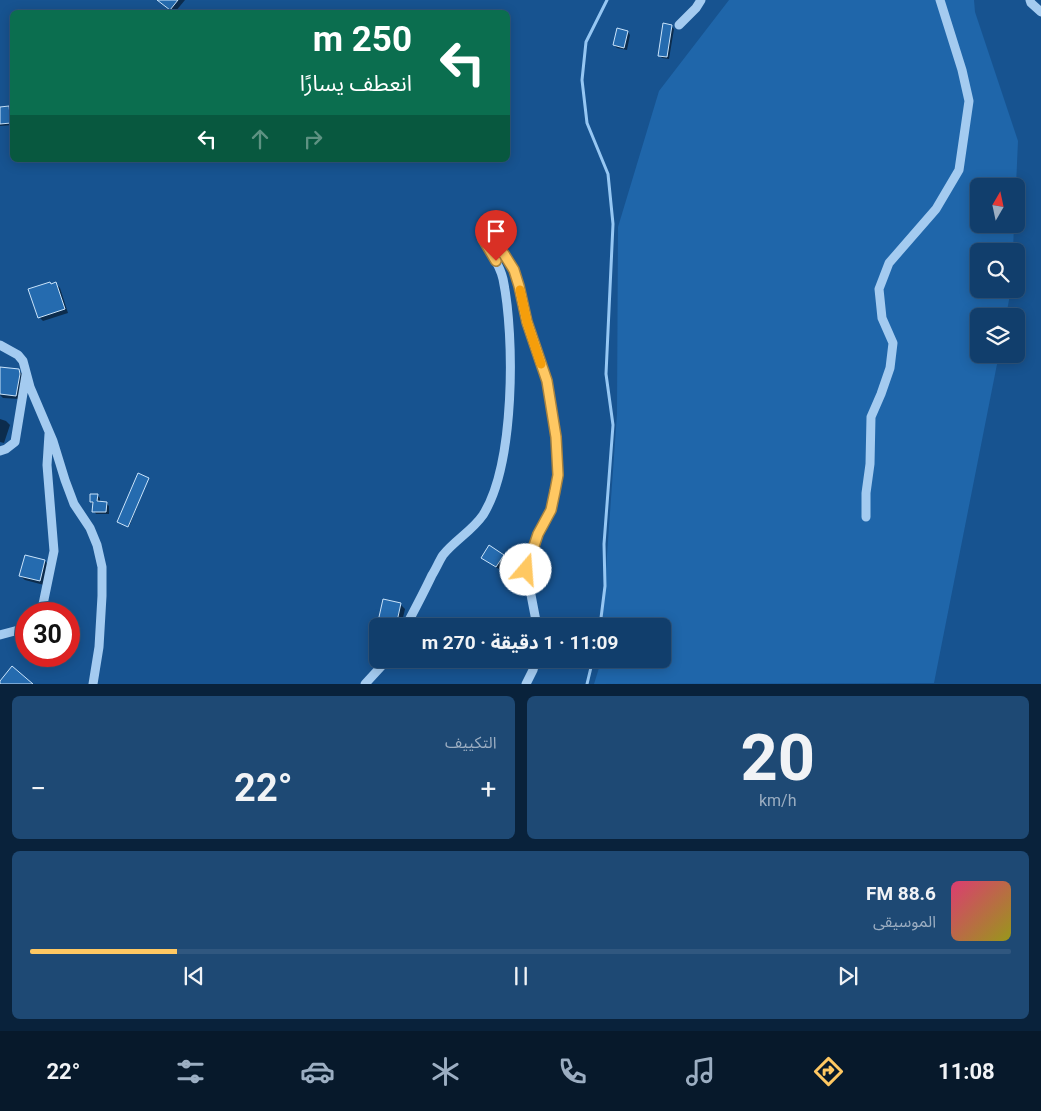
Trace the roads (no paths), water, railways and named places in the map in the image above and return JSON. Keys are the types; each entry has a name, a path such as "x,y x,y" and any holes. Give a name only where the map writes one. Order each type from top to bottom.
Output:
{"street":[{"path":"679,25 701,0"},
{"path":"866,517 871,417 890,368 894,343 882,318 878,289 889,263 936,209 959,170 969,101 962,70 940,0"},
{"path":"1030,0 1041,12"},
{"path":"410,618 442,558 452,544 474,526 483,514 499,472 510,397 508,312 503,278 496,261 483,239 504,254 516,278 527,322 547,381 556,437 558,475 551,510 538,534 526,570 535,618"},
{"path":"0,345 18,355 26,369 30,387 49,431 74,504 90,528 97,545 102,567 99,647 92,684"},
{"path":"0,451 15,442 26,369"},
{"path":"43,602 54,551 47,465 49,431"},
{"path":"0,635 15,631"},
{"path":"365,684 380,668"},
{"path":"526,684 534,668"}],"waterway":[{"path":"601,618 605,586 604,544 613,425 606,374 613,224 608,174 587,123 582,80 586,42 607,0"},
{"path":"587,684 591,668"}]}
